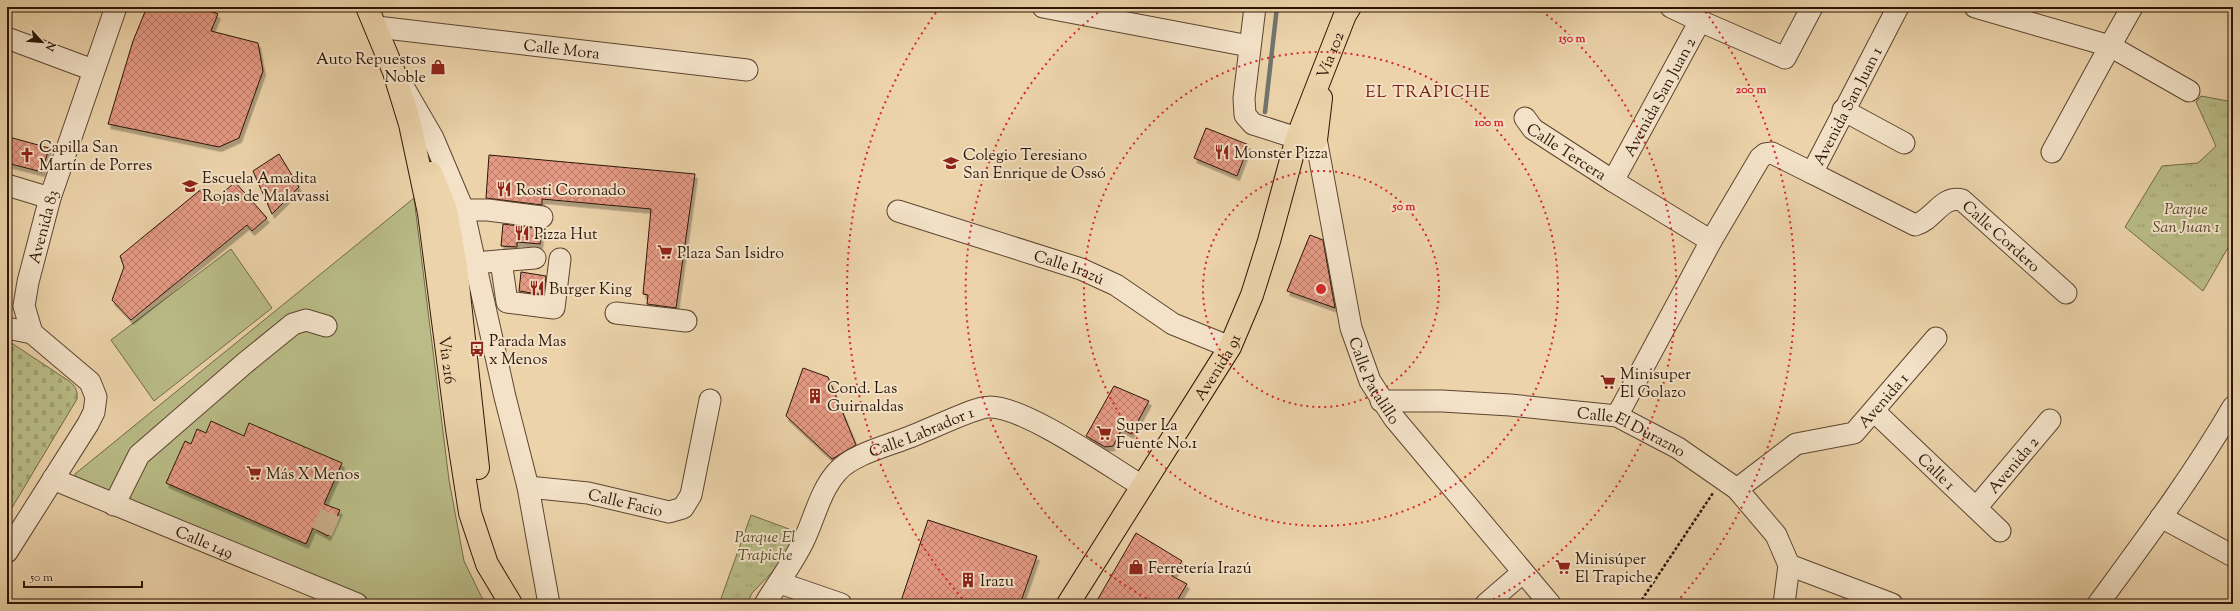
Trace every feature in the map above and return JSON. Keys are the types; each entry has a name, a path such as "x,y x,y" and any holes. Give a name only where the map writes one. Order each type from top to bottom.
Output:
{"main road":[{"name":"Vía 216","path":"367,7 377,27 394,72 410,124 429,213 457,429 470,513 486,564 506,600"},
{"name":"Vía 102","path":"1310,104 1350,7"},
{"path":"1307,139 1321,97 1330,54"},
{"name":"Avenida 91","path":"1068,604 1230,347 1252,294 1269,241 1307,139 1310,104"},
{"name":"Vía 216","path":"410,124 454,209 466,265 483,511 506,600"}],"street":[{"name":"Avenida 83","path":"32,333 24,306 28,282 50,198 116,7"},
{"path":"1043,7 1249,46"},
{"path":"1255,7 1249,46 1244,98 1245,115 1253,124 1307,139"},
{"path":"1671,7 1700,21"},
{"name":"Avenida San Juan 2","path":"1612,181 1700,21 1785,58 1812,7"},
{"name":"Avenida San Juan 1","path":"1711,241 1760,158 1765,154 1772,153 1812,173 1843,110 1898,7"},
{"path":"1975,7 2110,46 2189,91"},
{"path":"2052,152 2132,7"},
{"name":"Calle Mora","path":"377,27 747,70"},
{"path":"7,38 94,70"},
{"path":"394,72 433,138 454,209 488,210 542,217"},
{"path":"1843,110 1904,143"},
{"name":"Calle Tercera","path":"1525,118 1533,129 1612,181"},
{"name":"Calle Patalillo","path":"1307,139 1351,328 1370,381 1381,401 1522,573 1550,604"},
{"name":"Calle Cordero","path":"1812,173 1915,225 1922,223 1946,201 1955,198 1962,200 2066,293"},
{"path":"1612,181 1711,241 1617,416"},
{"path":"7,185 50,198"},
{"name":"Calle Irazú","path":"898,211 1081,269 1116,285 1173,324 1230,347"},
{"path":"535,258 466,265 505,397 528,487 548,604"},
{"path":"501,261 507,302 554,308 560,260"},
{"path":"616,314 686,321"},
{"path":"114,506 139,455 233,373 293,324 306,320 326,326"},
{"path":"7,328 32,333 90,382 96,397 94,412 88,424 7,552"},
{"name":"Avenida 1","path":"1730,484 1796,444 1854,433 1874,412 1936,338"},
{"name":"Calle Facio","path":"528,487 588,494 669,512 683,508 691,495 710,400"},
{"name":"Calle El Durazno","path":"1381,401 1442,401 1510,405 1617,416 1678,448 1730,484 1776,535 1789,565"},
{"name":"Calle Labrador 1","path":"765,604 792,566 826,486 838,470 852,460 989,407 1013,411 1050,430 1142,486"},
{"path":"2098,604 2161,517 2214,440 2233,408"},
{"name":"Calle 1","path":"1874,412 2000,531"},
{"name":"Avenida 2","path":"1976,508 2050,420"},
{"name":"Calle 149","path":"53,479 114,506 357,604"},
{"path":"2161,517 2233,556"},
{"path":"1784,604 1789,565 1892,604"},
{"path":"1486,604 1522,573"},
{"path":"780,583 841,604"}],"path":[{"path":"1639,604 1730,484"}],"green space":[{"name":"Parque San Juan 1","path":"2201,96 2233,102 2233,239 2203,291 2125,227 2162,166 2198,163 2216,146 2196,102"},
{"path":"414,198 449,480 464,561 485,604 377,604 76,481 75,474"},
{"path":"231,249 272,308 154,401 111,340"},
{"path":"7,340 69,381 76,388 77,399 7,516"},
{"name":"Parque El Trapiche","path":"751,515 797,532 778,566 752,593 747,604 719,604"}],"building":[{"path":"147,7 198,7 218,14 211,31 258,43 263,71 239,138 219,147 108,124 133,41"},
{"name":"Monster Pizza","path":"1206,128 1249,145 1237,176 1194,158"},
{"name":"Capilla San Martín de Porres","path":"9,137 49,148 42,172 7,163"},
{"path":"279,154 299,187 272,214 253,171"},
{"name":"Plaza San Isidro","path":"489,155 695,174 676,308 647,304 648,295 643,294 651,209 542,199 542,205 486,198"},
{"path":"235,182 267,218 252,231 247,225 131,320 112,300 124,267 120,256 204,187 215,200"},
{"name":"Pizza Hut","path":"503,224 542,229 540,244 517,242 517,247 501,246"},
{"path":"1310,235 1323,240 1335,308 1287,291"},
{"path":"521,272 546,276 544,295 519,291"},
{"name":"Cond. Las Guirnaldas","path":"803,368 828,377 856,445 832,459 786,416"},
{"path":"1114,386 1149,401 1131,434 1122,429 1113,446 1105,447 1086,436"},
{"name":"Más X Menos","path":"211,421 244,436 249,423 342,463 324,504 340,510 328,536 313,528 306,544 166,483 185,441 191,444 197,429 206,433"},
{"name":"Irazu","path":"928,520 1037,556 1020,604 900,604"},
{"name":"Ferretería Irazú","path":"1136,533 1182,561 1172,576 1187,584 1175,604 1095,604"}],"waterway":[{"path":"1265,112 1277,7"}],"tunnel":[{"path":"322,532 333,507"}],"place":[{"name":"Auto Repuestos Noble","path":"438,67"},
{"name":"Monster Pizza","path":"1222,152"},
{"name":"Capilla San Martín de Porres","path":"27,155"},
{"name":"Colegio Teresiano San Enrique de Ossó","path":"951,163"},
{"name":"Escuela Amadita Rojas de Malavassi","path":"190,186"},
{"name":"Rosti Coronado","path":"504,189"},
{"name":"Pizza Hut","path":"522,233"},
{"name":"Plaza San Isidro","path":"665,252"},
{"name":"Burger King","path":"537,288"},
{"name":"Parada Mas x Menos","path":"477,349"},
{"name":"Minisuper El Golazo","path":"1608,382"},
{"name":"Cond. Las Guirnaldas","path":"815,396"},
{"name":"Super La Fuente No.1","path":"1104,433"},
{"name":"Más X Menos","path":"254,473"},
{"name":"Ferretería Irazú","path":"1136,567"},
{"name":"Minisúper El Trapiche","path":"1563,567"},
{"name":"Irazu","path":"968,580"}],"district":[{"name":"EL TRAPICHE","path":"1428,91"}]}
